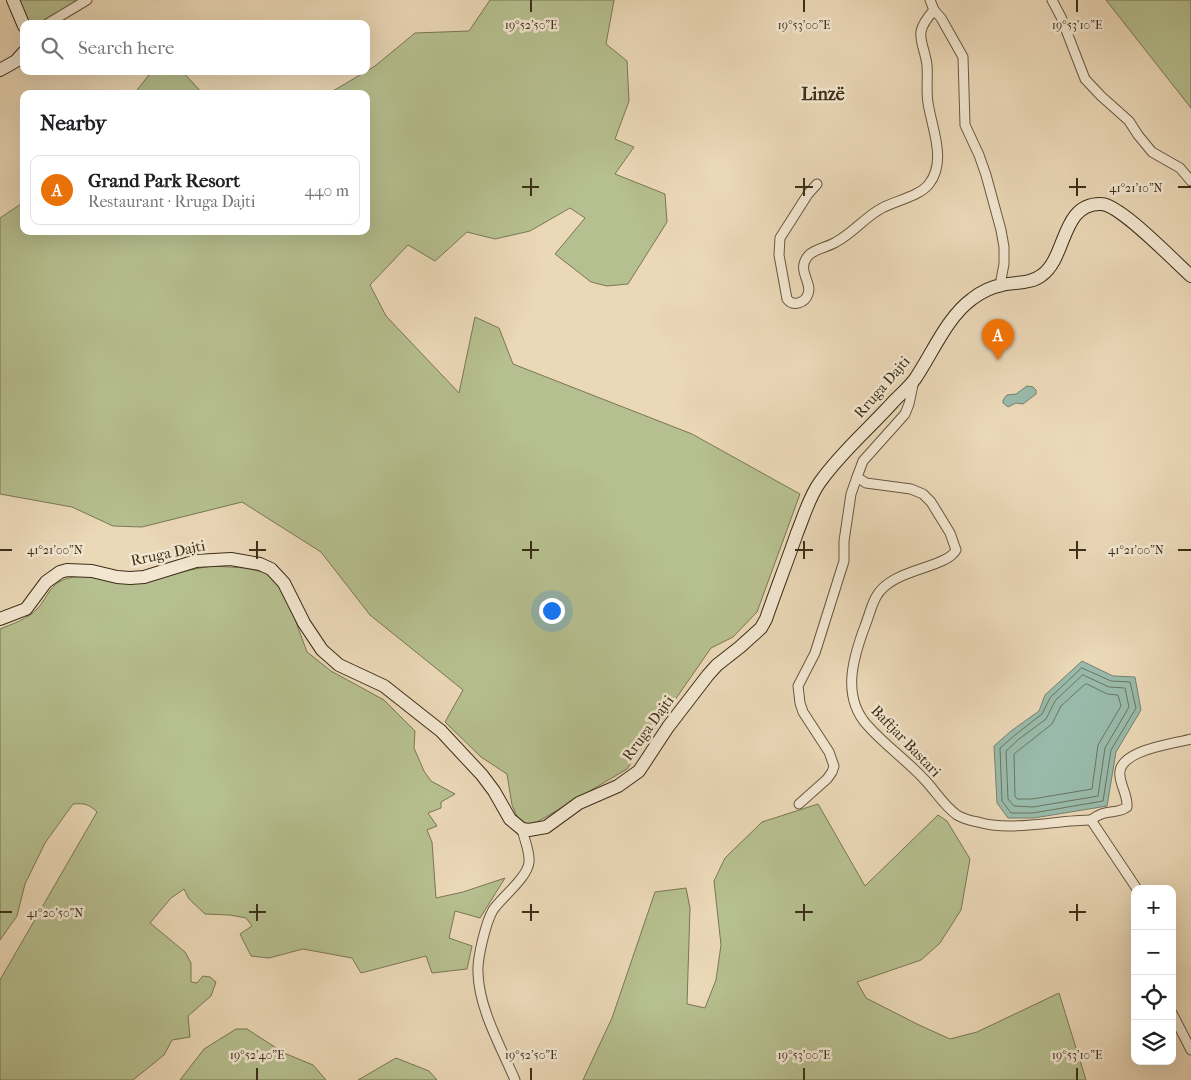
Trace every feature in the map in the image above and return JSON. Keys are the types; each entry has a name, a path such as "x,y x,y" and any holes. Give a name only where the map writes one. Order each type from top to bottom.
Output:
{"main road":[{"path":"13,0 21,20"},
{"path":"0,70 20,56"},
{"name":"Rruga Dajti","path":"0,619 26,609 46,582 67,570 92,571 130,578 144,577 196,561 232,560 260,564 270,569 284,583 310,634 322,650 339,665 384,686 441,731 482,775 494,791 510,819 522,828 537,830 546,827 579,803 618,786 639,771 668,727 717,665 761,628 808,506 819,484 831,467 914,380 955,315 970,300 984,290 1000,285 1027,282 1042,276 1052,263 1077,213 1088,206 1102,204 1109,205 1124,214 1191,276"}],"street":[{"path":"54,20 88,0"},
{"path":"930,0 934,10 941,18 963,57 965,126 986,175 1004,247 1004,264 1000,285"},
{"path":"1052,0 1061,17 1085,79 1129,121 1152,152 1180,168 1191,181"},
{"path":"817,184 808,194 780,238 779,255 787,299 790,303 794,304 804,300 808,295 809,288 803,272 804,261 810,254 836,243 881,208 921,191 928,185 936,170 938,151 928,102 927,66 920,42 921,28 934,10"},
{"path":"799,804 826,779 834,766 829,752 803,712 798,686 814,653 844,561 844,541 851,494 856,477 863,461 905,414 910,404 914,380"},
{"name":"Baftjar Bastari","path":"856,477 866,483 911,489 923,494 931,502 950,533 956,550 948,558 895,578 884,586 876,596 863,633 851,677 853,697 861,716 868,726 924,778 943,802 958,816 999,826 1091,820"},
{"path":"1134,885 1091,820 1097,815 1123,810 1127,807 1128,801 1120,777 1120,770 1128,758 1142,752 1191,739"},
{"path":"515,1080 489,1024 478,971 489,918 494,908 526,872 529,862 522,828"},
{"path":"1176,1020 1191,1050"}],"green space":[{"path":"18,0 89,0 53,20 26,20"},
{"path":"490,0 614,0 606,44 627,61 629,101 615,139 634,147 615,174 665,194 667,222 628,284 607,286 591,282 555,254 585,218 570,208 530,231 495,239 467,232 435,261 408,245 370,285 386,316 459,393 475,317 499,328 513,364 692,434 800,494 757,612 733,637 711,648 627,769 539,821 529,824 519,821 512,805 507,774 481,757 445,722 463,690 370,615 321,552 242,502 142,527 113,526 72,507 0,494 0,218 20,205 20,235 370,235 370,90 335,90 360,75 370,75 370,69 415,33 469,31"},
{"path":"1106,0 1191,0 1191,108"},
{"path":"149,75 186,75 199,90 137,90"},
{"path":"214,566 245,568 263,572 274,578 286,595 307,652 331,671 384,700 415,731 414,748 424,771 431,781 455,794 441,802 441,808 428,813 437,826 427,830 432,842 436,898 463,892 505,878 480,918 455,911 449,938 472,946 467,969 432,973 426,956 361,973 352,958 303,949 269,958 251,956 240,934 252,926 246,918 205,914 189,899 184,889 171,898 150,923 185,952 191,963 191,982 197,983 203,976 210,977 216,982 211,996 188,1016 190,1037 172,1040 164,1055 133,1080 0,1080 0,980 97,812 86,805 73,804 45,843 25,884 17,916 0,940 0,629 20,621 33,613 52,588 66,579 89,577 119,581 143,580"},
{"path":"818,804 865,886 938,815 947,821 970,859 961,910 940,943 921,960 857,982 866,998 950,1039 977,1032 1059,993 1086,1080 583,1080 612,1018 655,892 686,888 690,908 687,1004 705,1008 716,980 721,945 714,881 725,858 762,822"},
{"path":"236,1029 247,1029 284,1053 313,1065 326,1080 180,1080 204,1049"},
{"path":"396,1058 429,1071 437,1080 358,1080"}],"water":[{"path":"1027,386 1033,387 1036,390 1036,394 1023,404 1016,403 1008,407 1003,403 1007,395 1016,394"},
{"path":"1082,661 1113,676 1135,677 1141,710 1116,752 1107,806 1034,818 1008,818 997,803 994,746 1039,711 1045,695"}],"place":[{"name":"Grand Park Resort","path":"998,360"}],"district":[{"name":"Linzë","path":"823,94"}]}
